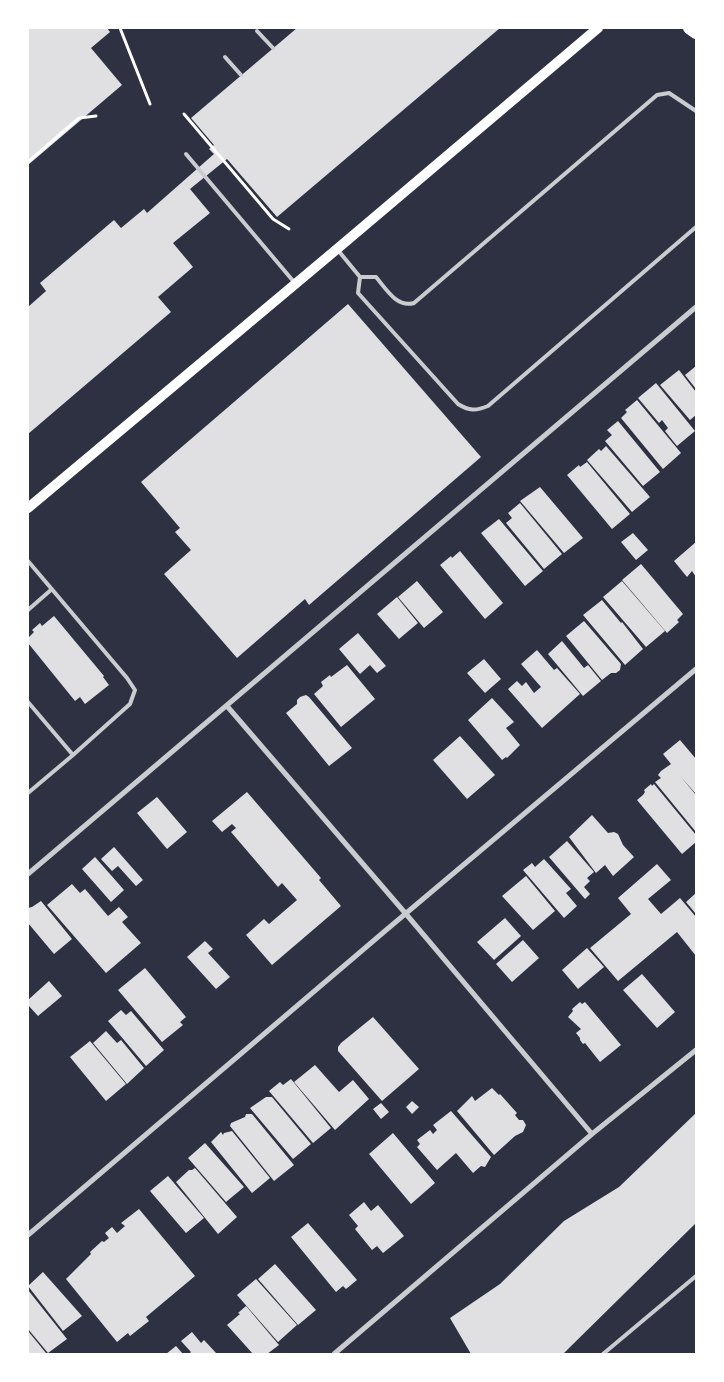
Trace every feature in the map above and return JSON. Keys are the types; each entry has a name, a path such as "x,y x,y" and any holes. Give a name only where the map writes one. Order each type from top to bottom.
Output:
{"main road":[{"path":"28,508 598,28"},
{"path":"688,28 696,33"}],"street":[{"path":"28,874 696,307"},
{"path":"28,1235 696,669"},
{"path":"227,706 592,1134"},
{"path":"334,1354 592,1134 696,1050"}],"lane":[{"path":"257,31 273,48"},
{"path":"226,57 241,75"},
{"path":"360,277 376,277 399,302 407,305 414,303 657,96 669,93 696,111"},
{"path":"186,154 295,283"},
{"path":"337,249 360,277 358,293 458,404 467,410 479,410 488,406 696,227"},
{"path":"28,561 127,678 135,690 130,704 28,793"},
{"path":"28,610 52,590"},
{"path":"28,702 73,755"},
{"path":"603,1354 696,1276"}],"path":[{"path":"120,28 150,104"},
{"path":"184,114 273,219 289,229"},
{"path":"28,162 79,118 96,116"}],"building":[{"path":"28,28 107,28 110,32 91,48 122,85 28,165"},
{"path":"297,28 500,28 277,217 227,159 190,189 210,213 173,243 193,267 158,297 171,312 28,434 28,307 46,291 40,283 114,220 121,228 144,209 147,213 214,154 209,149 214,145 191,118"},
{"path":"348,304 481,457 309,605 305,599 237,658 164,574 191,550 175,532 180,528 141,482"},
{"path":"696,366 696,389 685,375"},
{"path":"679,370 696,392 696,415 690,420 660,385"},
{"path":"656,383 695,431 677,446 665,431 668,428 662,420 659,423 638,398"},
{"path":"637,400 681,453 663,469 621,418 627,412 625,410"},
{"path":"618,421 660,472 643,486 605,441 612,435 607,430"},
{"path":"606,446 650,497 632,512 587,460 599,449 601,451"},
{"path":"587,462 630,514 612,529 567,475 579,465 580,467"},
{"path":"540,487 583,538 564,553 520,501"},
{"path":"520,503 562,554 544,569 506,523 512,518 508,513"},
{"path":"499,519 543,571 525,586 481,533"},
{"path":"633,533 648,550 636,560 621,542"},
{"path":"696,542 696,577 692,571 687,577 674,561"},
{"path":"460,551 503,603 485,619 440,565"},
{"path":"641,564 683,614 677,620 679,622 667,633 622,580"},
{"path":"417,581 443,612 424,628 398,597"},
{"path":"622,581 665,631 646,647 603,597"},
{"path":"397,597 418,623 399,639 377,614"},
{"path":"602,600 643,649 625,665 583,615"},
{"path":"54,616 104,676 109,685 85,704 80,697 75,701 28,643 28,638 34,632 32,630 40,623 42,626"},
{"path":"584,621 621,664 620,670 616,673 611,673 602,680 566,636"},
{"path":"358,633 386,666 377,673 370,665 360,674 339,649"},
{"path":"562,641 584,668 588,665 601,681 583,696 548,654"},
{"path":"537,650 554,670 557,668 580,694 542,728 508,689 517,681 522,686 526,682 534,693 541,687 521,664"},
{"path":"484,659 501,679 485,693 467,673"},
{"path":"347,665 375,699 341,727 314,694 323,686 321,682"},
{"path":"306,695 352,748 329,766 286,713 297,704 297,700 300,697"},
{"path":"492,698 514,722 506,728 520,745 507,758 502,760 468,720"},
{"path":"460,736 495,775 467,799 433,760"},
{"path":"680,740 696,759 696,794 681,777 696,795 696,832 655,782 661,778 658,775 661,771 671,764 663,754"},
{"path":"651,784 652,786 654,784 696,835 696,842 682,854 637,800"},
{"path":"247,792 321,878 319,880 341,906 272,965 246,935 264,919 269,924 297,900 282,883 278,887 231,832 236,828 232,824 222,832 212,821"},
{"path":"157,797 187,832 167,849 137,813"},
{"path":"592,815 608,833 614,832 618,834 623,845 634,857 613,876 605,865 596,873 569,837"},
{"path":"567,841 594,872 587,878 590,881 584,887 590,894 585,899 549,857"},
{"path":"114,847 143,880 136,886 118,866 112,871 101,859"},
{"path":"95,857 124,890 111,902 82,869"},
{"path":"544,859 571,889 566,893 577,906 564,918 523,870 532,863 535,867"},
{"path":"657,864 671,880 648,899 661,914 680,898 696,917 696,956 677,932 618,981 590,948 631,914 618,898"},
{"path":"526,876 555,911 533,930 502,896"},
{"path":"72,884 80,893 85,889 108,916 119,907 128,917 122,922 141,943 106,973 47,905"},
{"path":"696,893 696,914 686,902"},
{"path":"41,901 72,939 54,954 28,923 28,908"},
{"path":"505,918 521,936 494,960 477,942"},
{"path":"523,940 539,958 512,982 496,964"},
{"path":"205,941 213,949 208,953 230,977 216,989 187,957"},
{"path":"587,948 604,967 578,989 562,970"},
{"path":"145,968 186,1017 180,1022 183,1025 162,1042 118,990"},
{"path":"642,974 675,1012 657,1028 623,990"},
{"path":"49,981 62,996 38,1016 28,1005 28,1000"},
{"path":"580,1002 582,1004 585,1002 621,1045 600,1062 585,1043 583,1044 580,1040 576,1033 581,1029 568,1017 573,1011 572,1009"},
{"path":"121,1010 126,1015 131,1011 164,1050 146,1066 108,1021"},
{"path":"373,1017 419,1069 382,1101 338,1051 341,1043"},
{"path":"106,1031 117,1043 121,1040 144,1068 127,1084 93,1043"},
{"path":"90,1041 126,1084 106,1101 70,1057"},
{"path":"315,1065 339,1092 353,1080 369,1099 335,1130 294,1082"},
{"path":"291,1079 331,1128 313,1143 269,1091 280,1082 283,1085"},
{"path":"492,1088 500,1094 517,1113 515,1115 519,1120 523,1120 526,1125 523,1132 515,1136 494,1155 457,1111 472,1096 475,1101"},
{"path":"266,1097 272,1097 311,1144 293,1159 250,1108"},
{"path":"412,1101 419,1107 412,1114 406,1107"},
{"path":"381,1103 389,1112 381,1119 373,1109"},
{"path":"451,1111 491,1157 485,1167 481,1166 473,1173 456,1153 437,1170 417,1147 420,1144 417,1140 430,1130 433,1134 437,1130 433,1125"},
{"path":"696,1113 696,1223 563,1354 471,1354 450,1318 500,1284 564,1221 619,1187"},
{"path":"246,1114 252,1114 294,1165 274,1181 230,1126 231,1123 245,1117"},
{"path":"232,1131 270,1178 252,1193 211,1142 221,1132 223,1135"},
{"path":"393,1133 435,1183 411,1204 369,1154"},
{"path":"205,1143 244,1187 226,1202 188,1158"},
{"path":"195,1168 237,1217 218,1234 176,1182 189,1170"},
{"path":"168,1176 204,1218 186,1233 150,1191"},
{"path":"364,1202 371,1211 378,1205 404,1236 383,1253 377,1246 372,1250 355,1229 358,1226 349,1215"},
{"path":"139,1209 195,1276 146,1317 149,1321 130,1336 128,1333 117,1342 66,1279 91,1254 90,1252 102,1241 104,1242 109,1238 105,1233 112,1227 117,1233 125,1226 121,1223"},
{"path":"308,1223 357,1280 346,1289 343,1286 336,1292 291,1237"},
{"path":"275,1264 316,1310 298,1325 258,1279"},
{"path":"43,1272 82,1316 63,1331 28,1286"},
{"path":"256,1279 297,1325 278,1342 237,1295"},
{"path":"28,1290 67,1339 48,1353 28,1329"},
{"path":"246,1306 279,1345 267,1354 253,1354 227,1325"},
{"path":"28,1331 46,1353 28,1354"},
{"path":"192,1332 201,1343 204,1340 217,1354 189,1354 191,1352 181,1341"},
{"path":"176,1346 183,1354 166,1354"}]}
